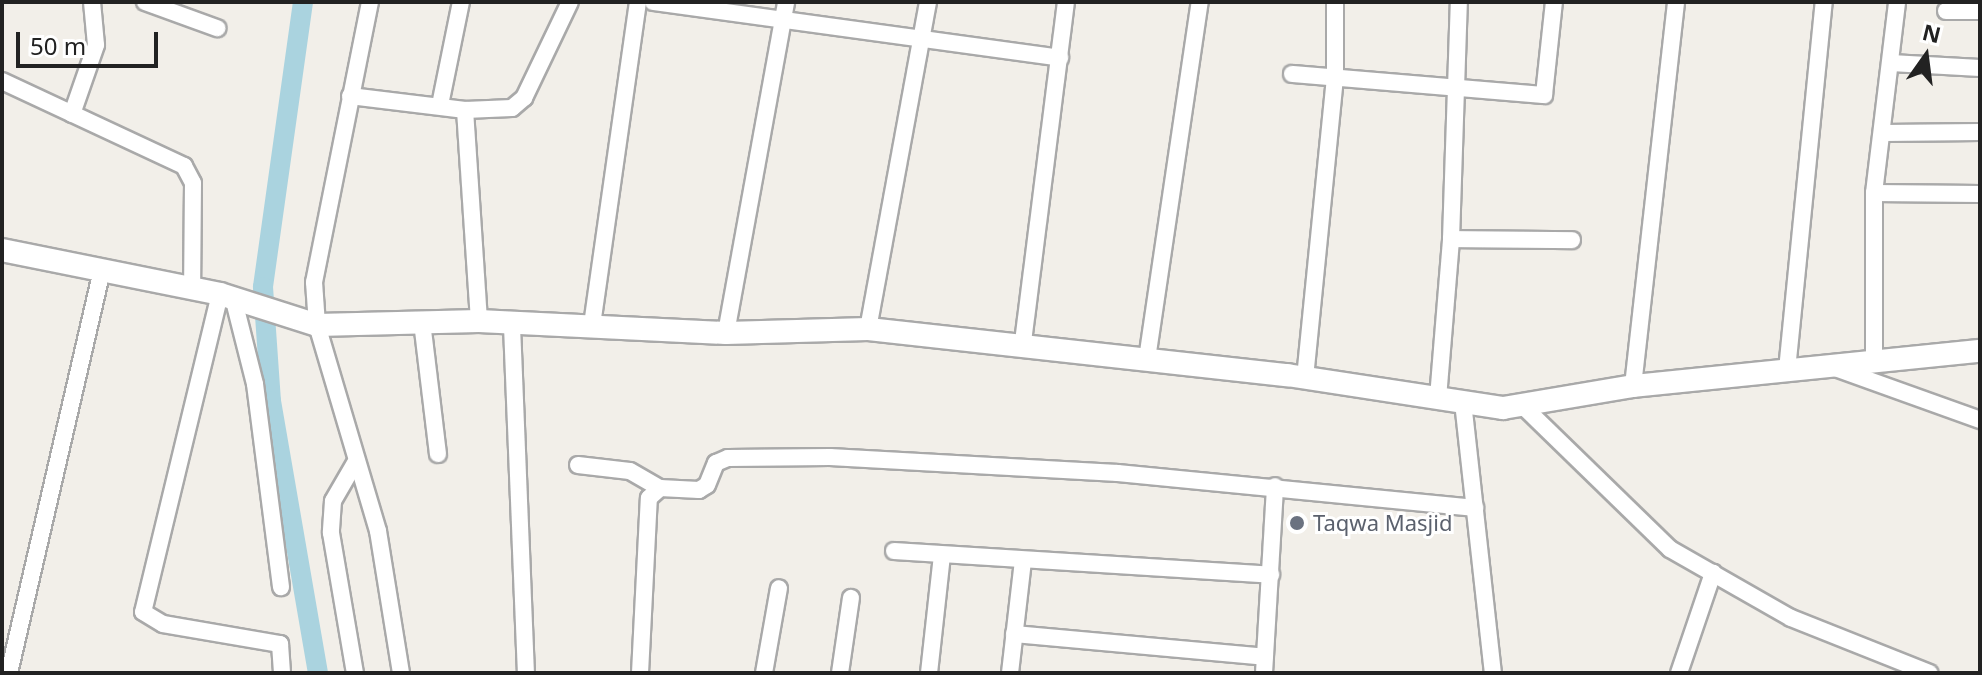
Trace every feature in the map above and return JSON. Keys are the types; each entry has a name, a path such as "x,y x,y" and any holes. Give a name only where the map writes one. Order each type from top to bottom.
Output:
{"street":[{"path":"72,114 96,45 92,2"},
{"path":"145,2 217,28"},
{"path":"370,2 314,282 317,325 355,463 378,531 401,673"},
{"path":"440,105 461,2"},
{"path":"350,96 465,110 504,111 524,98 570,2"},
{"path":"592,325 638,2"},
{"path":"653,2 781,23 1060,58"},
{"path":"726,333 786,2"},
{"path":"868,329 928,2"},
{"path":"1023,342 1066,2"},
{"path":"1147,359 1200,2"},
{"path":"1305,378 1335,78 1335,2"},
{"path":"1438,398 1451,239 1459,2"},
{"path":"1292,74 1455,91 1544,95 1554,2"},
{"path":"1633,386 1676,2"},
{"path":"1787,370 1824,2"},
{"path":"1874,359 1874,193 1884,133 1897,2"},
{"path":"1946,11 1980,11"},
{"path":"1891,63 1980,68"},
{"path":"2,81 184,166 190,174 192,288"},
{"path":"465,110 479,321"},
{"path":"1884,133 1980,132"},
{"path":"1874,193 1980,194"},
{"path":"1451,239 1572,240"},
{"path":"2,250 233,297 317,325 479,321 512,326 592,325 726,333 868,329 1023,342 1305,378 1463,402 1522,405 1633,386 1874,359 1980,351"},
{"path":"9,673 102,270"},
{"path":"233,297 255,384 281,587"},
{"path":"233,297 143,612 163,624 280,644 282,673"},
{"path":"422,322 438,454"},
{"path":"512,326 526,673"},
{"path":"1828,365 1980,420"},
{"path":"1463,402 1493,673"},
{"path":"1522,405 1670,549 1791,618 1929,673"},
{"path":"578,465 630,471 660,488 699,490 707,485 716,463 728,458 816,457 1275,486 1475,508"},
{"path":"355,463 333,501 331,533 355,673"},
{"path":"1014,634 1264,665 1275,486"},
{"path":"640,673 649,498 660,488"},
{"path":"894,551 1271,575"},
{"path":"929,673 942,555"},
{"path":"1010,673 1023,561"},
{"path":"1679,673 1713,573"},
{"path":"764,673 779,588"},
{"path":"840,673 851,598"}],"waterway":[{"path":"303,2 263,287 271,401 318,673"}],"place":[{"name":"Taqwa Masjid","path":"1297,523"}]}
